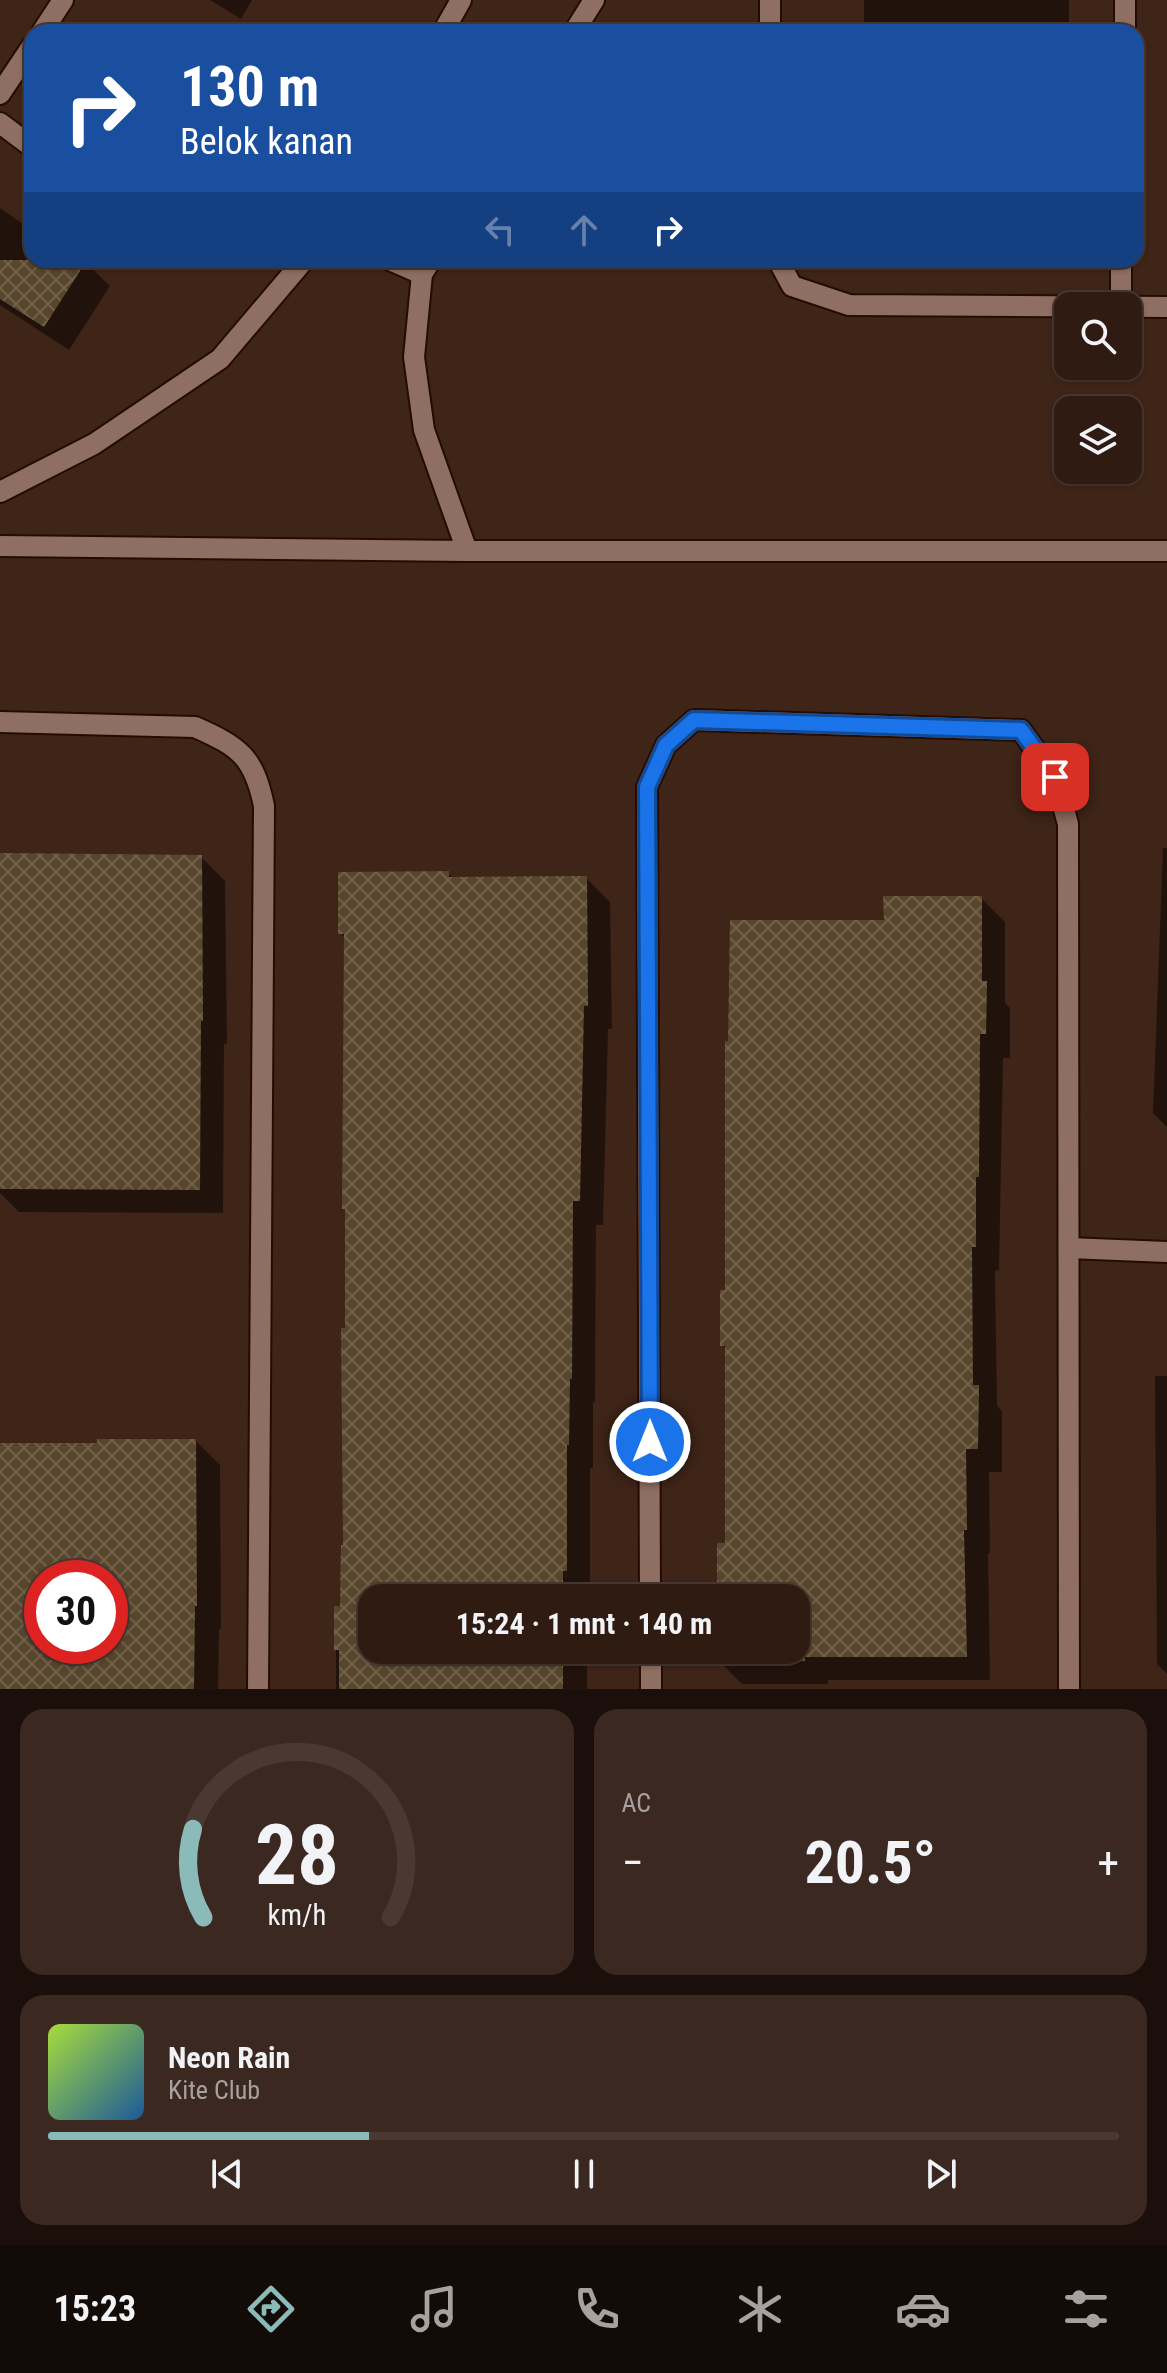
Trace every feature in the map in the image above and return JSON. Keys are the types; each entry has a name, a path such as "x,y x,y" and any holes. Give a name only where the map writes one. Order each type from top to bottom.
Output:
{"street":[{"path":"47,24 63,0"},
{"path":"448,24 461,0"},
{"path":"579,24 594,0"},
{"path":"770,0 770,24"},
{"path":"1125,0 1125,24"},
{"path":"0,94 24,58"},
{"path":"0,123 24,141"},
{"path":"0,492 94,444 220,359 297,268"},
{"path":"427,268 414,357 424,430 467,551"},
{"path":"782,268 792,286 849,305 1054,306"},
{"path":"1121,268 1121,292"},
{"path":"1142,306 1167,307"},
{"path":"0,546 467,551 1167,551"},
{"path":"650,1584 647,787 666,745 694,720 1021,730 1055,777 1068,824 1069,1689"},
{"path":"0,722 195,727 225,740 246,758 259,779 264,822 258,1689"},
{"path":"1069,1248 1167,1252"},
{"path":"651,1664 651,1689"}],"building":[{"path":"0,260 24,260 24,268 82,268 44,327 0,299"},
{"path":"0,853 202,855 200,1190 0,1189"},
{"path":"449,871 449,877 587,876 588,1006 584,1006 580,1201 573,1201 567,1571 563,1571 563,1584 358,1584 358,1664 563,1664 563,1689 339,1689 339,1650 334,1650 334,1606 340,1606 343,1545 341,1328 345,1328 345,1209 342,1209 344,934 338,934 338,872"},
{"path":"883,896 982,896 982,981 987,981 986,1034 980,1034 979,1177 976,1177 976,1247 972,1247 973,1385 979,1385 978,1449 966,1449 967,1657 810,1657 810,1584 717,1584 717,1543 725,1543 725,1346 720,1346 720,1290 725,1290 725,1041 728,1041 730,920 884,920"},
{"path":"196,1439 194,1689 0,1689 0,1443"}],"route":[{"path":"650,1442 647,787 666,745 694,720 1021,730 1055,777"}]}
